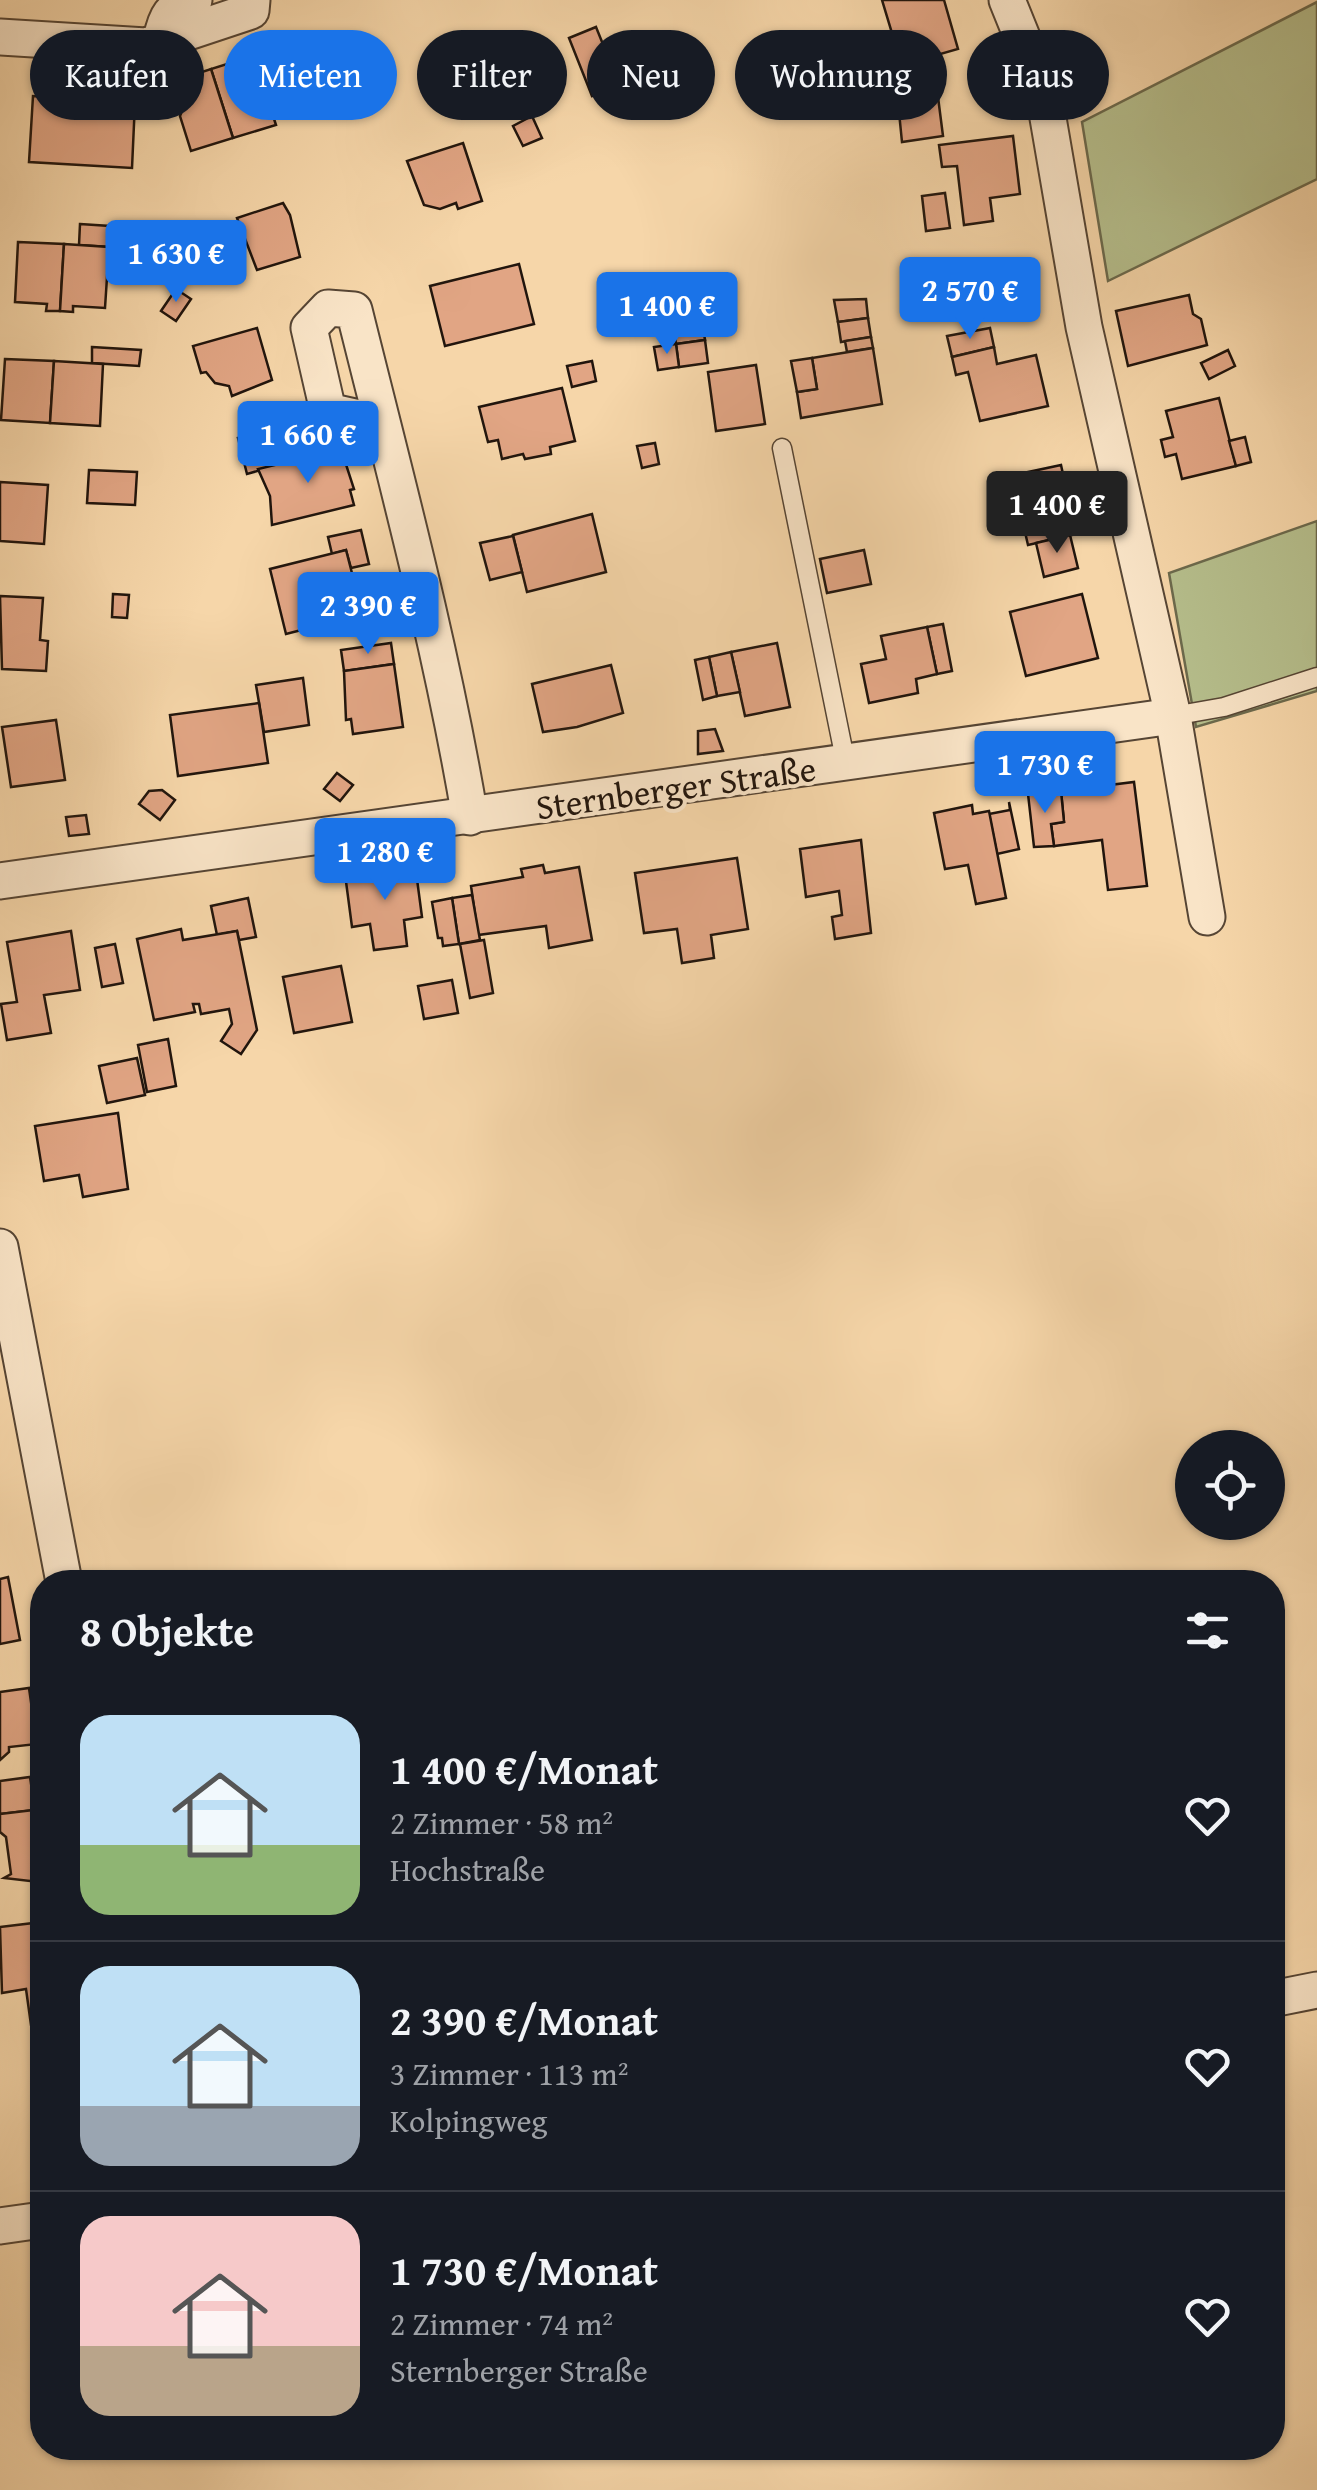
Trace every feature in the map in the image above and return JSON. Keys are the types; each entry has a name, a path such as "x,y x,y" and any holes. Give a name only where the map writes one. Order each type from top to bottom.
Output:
{"street":[{"path":"163,30 174,7 194,0"},
{"path":"192,30 250,11 252,0"},
{"path":"1007,0 1043,89 1084,327 1173,716 1207,917"},
{"path":"0,36 30,38"},
{"path":"382,422 447,682 470,817"},
{"name":"Sternberger Straße","path":"0,882 1173,716"},
{"path":"0,1247 62,1570"},
{"path":"1285,1996 1317,1990"},
{"path":"0,2226 30,2222"}],"lane":[{"path":"782,448 846,764"},
{"path":"1173,716 1224,707 1317,678"}],"green space":[{"path":"1317,2 1317,179 1108,281 1082,122 1109,120 1109,108"},
{"path":"1317,521 1317,691 1196,727 1169,573"}],"building":[{"path":"882,0 944,0 958,49 947,52 947,30 891,30"},
{"path":"587,31 587,83 569,38"},
{"path":"224,65 224,110 211,69"},
{"path":"211,69 224,120 233,138 191,151 181,120 204,120 204,71"},
{"path":"32,120 134,120 132,168 29,162"},
{"path":"227,120 274,120 276,125 233,138"},
{"path":"534,120 542,138 523,146 513,126"},
{"path":"900,120 941,120 943,136 902,142"},
{"path":"1013,136 1020,194 990,198 993,221 964,225 957,166 942,167 939,145"},
{"path":"463,143 482,201 458,209 456,203 440,209 424,205 407,161"},
{"path":"945,193 950,228 926,231 922,196"},
{"path":"283,203 290,215 300,257 257,270 237,218"},
{"path":"80,224 125,227 124,248 79,245"},
{"path":"18,242 64,244 60,311 46,311 47,304 15,302"},
{"path":"64,244 109,247 105,308 73,306 73,312 60,311"},
{"path":"923,262 949,268 941,302 915,296"},
{"path":"519,264 534,324 445,346 430,286"},
{"path":"176,289 191,299 176,321 161,311"},
{"path":"1189,295 1193,314 1201,319 1207,345 1128,366 1116,311"},
{"path":"866,299 868,318 838,322 834,300"},
{"path":"700,307 705,340 676,344 671,311"},
{"path":"868,318 871,337 841,342 838,322"},
{"path":"257,328 272,380 232,396 229,386 215,383 206,372 201,373 193,346"},
{"path":"990,328 994,347 952,357 947,336"},
{"path":"871,337 873,348 847,352 845,341"},
{"path":"705,340 708,363 679,367 676,344"},
{"path":"676,344 679,367 658,370 654,347"},
{"path":"92,347 141,350 139,366 92,363"},
{"path":"994,347 997,364 1036,355 1048,406 980,421 968,372 956,375 952,357"},
{"path":"873,348 882,404 801,418 797,392 817,389 812,358"},
{"path":"1228,350 1235,366 1209,379 1201,363"},
{"path":"812,358 817,389 797,392 791,361"},
{"path":"5,359 54,361 50,423 1,420"},
{"path":"54,361 103,364 100,426 50,423"},
{"path":"592,361 596,381 572,387 567,366"},
{"path":"756,365 765,424 716,431 708,372"},
{"path":"562,388 575,441 550,447 551,454 502,459 498,440 488,442 479,407"},
{"path":"1219,398 1236,466 1182,479 1176,454 1165,457 1161,440 1173,437 1166,411"},
{"path":"283,427 291,461 247,474 238,438"},
{"path":"1245,437 1251,462 1236,466 1229,441"},
{"path":"655,443 659,464 642,468 637,446"},
{"path":"341,449 354,489 350,490 354,505 272,525 270,496 258,469"},
{"path":"1061,465 1076,534 1028,545 1022,519 1015,521 1005,477"},
{"path":"89,470 137,472 135,505 87,503"},
{"path":"0,482 48,485 44,544 0,541"},
{"path":"592,514 606,572 527,592 513,535"},
{"path":"361,530 369,564 351,568 346,550 332,554 328,537"},
{"path":"1070,535 1078,568 1044,577 1036,543"},
{"path":"513,536 522,572 490,580 480,543"},
{"path":"346,550 361,608 311,620 313,627 286,634 270,569"},
{"path":"864,550 871,584 827,593 820,559"},
{"path":"113,594 129,595 127,618 112,617"},
{"path":"1082,594 1098,658 1026,676 1010,612"},
{"path":"0,596 43,598 40,640 48,641 46,671 2,669"},
{"path":"943,624 952,671 937,674 927,627"},
{"path":"927,627 937,674 916,679 918,693 869,703 861,664 886,659 881,636"},
{"path":"391,643 394,664 344,671 341,650"},
{"path":"777,643 790,707 745,716 731,652"},
{"path":"731,652 740,692 717,696 709,657"},
{"path":"709,657 717,696 703,700 695,660"},
{"path":"394,664 403,727 353,734 351,719 346,720 344,671"},
{"path":"611,665 623,713 543,732 532,684"},
{"path":"303,678 309,725 264,732 256,685"},
{"path":"259,703 268,763 178,776 170,715"},
{"path":"56,720 65,780 11,787 2,727"},
{"path":"715,729 723,751 698,754 698,731"},
{"path":"337,773 353,785 340,801 324,789"},
{"path":"1134,782 1147,886 1108,890 1102,840 1054,846 1051,824 1064,822 1061,791"},
{"path":"162,790 175,800 160,820 139,804 149,791"},
{"path":"1061,791 1064,822 1051,824 1054,846 1034,847 1028,794"},
{"path":"1009,802 1019,849 997,854 989,814 1010,810"},
{"path":"972,805 973,814 989,811 1006,898 976,904 968,865 945,869 934,813"},
{"path":"86,815 89,834 69,836 66,817"},
{"path":"861,840 871,933 835,939 832,917 842,915 839,891 806,897 800,849"},
{"path":"737,858 748,929 711,935 714,958 682,963 677,929 644,933 635,873"},
{"path":"415,864 422,917 404,920 407,946 374,950 370,924 352,927 345,874"},
{"path":"543,865 545,873 579,867 592,940 549,948 546,926 478,935 471,886 523,877 521,869"},
{"path":"472,895 480,940 459,944 452,898"},
{"path":"248,898 256,937 239,940 237,931 217,935 211,906"},
{"path":"452,898 459,944 443,946 432,902"},
{"path":"181,929 183,940 237,931 257,1030 241,1054 221,1041 232,1024 229,1009 201,1014 199,1004 193,1004 195,1012 154,1020 137,939"},
{"path":"71,931 80,990 44,995 51,1033 7,1040 1,1004 17,1002 7,942"},
{"path":"484,940 493,993 470,998 460,944"},
{"path":"115,944 123,983 102,987 95,948"},
{"path":"341,966 352,1022 294,1033 283,977"},
{"path":"452,980 458,1013 424,1019 418,986"},
{"path":"168,1039 176,1086 147,1092 138,1045"},
{"path":"137,1058 145,1095 107,1103 99,1066"},
{"path":"118,1113 128,1189 83,1197 79,1175 44,1181 35,1126"},
{"path":"8,1577 20,1640 0,1644 0,1579"},
{"path":"29,1688 30,1745 9,1747 0,1760 0,1692"},
{"path":"30,1777 30,1811 0,1814 0,1781"},
{"path":"30,1810 30,1881 4,1878 11,1874 6,1837 0,1832 0,1814"},
{"path":"30,1923 30,2018 26,1989 2,1993 0,1927"}]}
